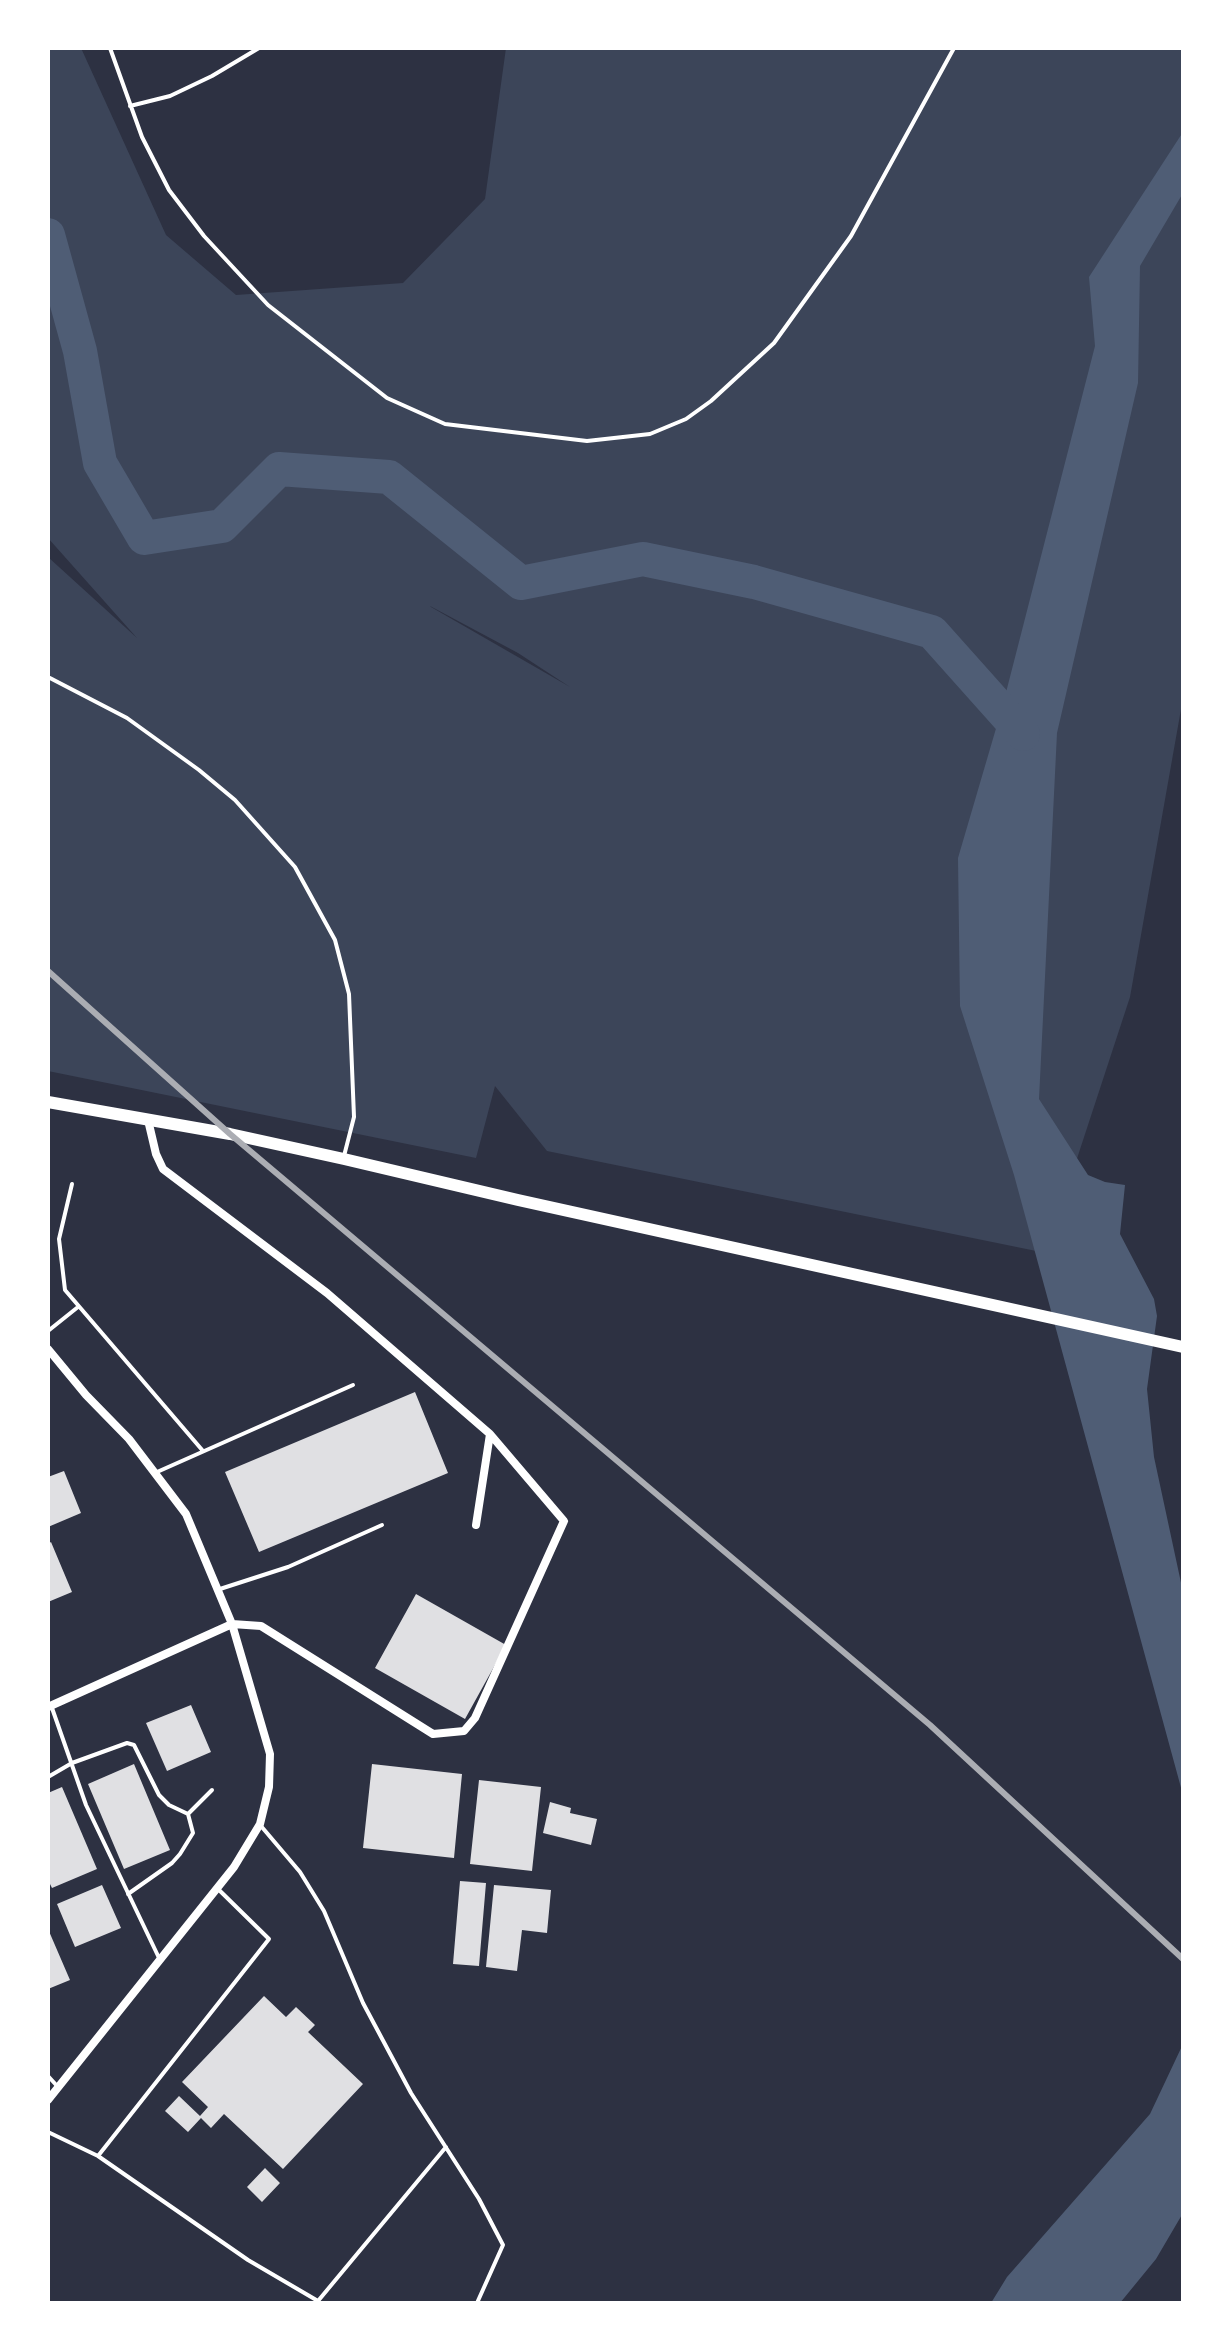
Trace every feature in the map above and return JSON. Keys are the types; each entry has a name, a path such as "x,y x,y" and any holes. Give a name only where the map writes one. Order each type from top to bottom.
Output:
{"main road":[{"path":"48,1102 344,1159 1183,1347"}],"street":[{"path":"50,1706 232,1624 261,1626 433,1734 464,1731 475,1718 564,1521 490,1434 327,1293 163,1169 148,1120"},
{"path":"48,1349 86,1395 129,1439 186,1514 232,1624 270,1754 269,1787 260,1824 234,1867 48,2100"},
{"path":"476,1525 490,1434"}],"lane":[{"path":"110,48 142,137 169,190 204,236 268,305 387,398 445,424 587,441 650,434 686,419 711,401 774,343 851,236 954,48"},
{"path":"130,106 170,96 259,48"},
{"path":"48,677 127,718 199,770 235,800 295,867 335,940 349,994 354,1117 344,1159"},
{"path":"72,1184 59,1239 65,1290 203,1451"},
{"path":"48,1331 78,1307"},
{"path":"155,1473 353,1385"},
{"path":"218,1590 288,1567 382,1525"},
{"path":"50,1706 86,1805 160,1960"},
{"path":"48,1777 72,1763 127,1743 134,1745 159,1795 169,1805 188,1814 193,1833 180,1854 128,1894"},
{"path":"188,1814 212,1790"},
{"path":"260,1824 300,1872 324,1911 363,2003 411,2093 479,2199 503,2245 477,2303"},
{"path":"98,2156 269,1939 217,1888"},
{"path":"48,2076 58,2087"},
{"path":"48,2132 98,2156 248,2260 318,2302 446,2147"}],"shaded area":[{"path":"48,48 81,48 166,235 236,295 403,283 485,199 506,48 1183,48 1183,698 1130,997 1046,1253 547,1151 495,1086 476,1158 48,1071 48,557 137,638 48,538","holes":["430,606 518,653 570,687"]},
{"path":"1183,132 1183,193 1140,266 1138,383 1057,733 1039,1099 1088,1175 1125,1185 1120,1234 1154,1299 1157,1316 1147,1389 1154,1457 1183,1592 1183,1795 1014,1175 960,1006 958,858 1002,708 1095,346 1089,277"},
{"path":"1183,2044 1183,2213 1156,2259 1120,2303 991,2303 1007,2277 1150,2114"}],"building":[{"path":"415,1392 448,1473 259,1552 225,1472"},
{"path":"64,1471 81,1513 48,1527 48,1477"},
{"path":"51,1542 72,1592 48,1602 48,1544"},
{"path":"416,1594 506,1645 465,1719 375,1668"},
{"path":"191,1705 211,1752 167,1771 146,1723"},
{"path":"134,1764 170,1850 124,1869 88,1784"},
{"path":"372,1764 462,1774 454,1858 363,1848"},
{"path":"479,1780 541,1787 532,1871 470,1864"},
{"path":"62,1787 97,1869 52,1888 48,1880 48,1793"},
{"path":"550,1802 571,1808 570,1813 597,1819 591,1845 543,1833"},
{"path":"460,1881 486,1883 479,1966 453,1964"},
{"path":"102,1885 121,1928 75,1947 57,1904"},
{"path":"494,1885 551,1890 547,1933 522,1930 517,1971 486,1967"},
{"path":"48,1929 70,1980 48,1989"},
{"path":"264,1996 286,2017 296,2007 315,2025 308,2032 363,2084 283,2169 224,2114 211,2128 201,2118 188,2132 165,2111 179,2096 200,2116 208,2107 182,2082"},
{"path":"265,2168 280,2183 262,2202 247,2187"}],"waterway":[{"path":"48,235 80,351 100,463 144,538 222,526 279,469 389,477 521,583 643,559 754,582 932,632 1023,734"}],"railway":[{"path":"48,971 230,1134 930,1725 1183,1959"}]}
